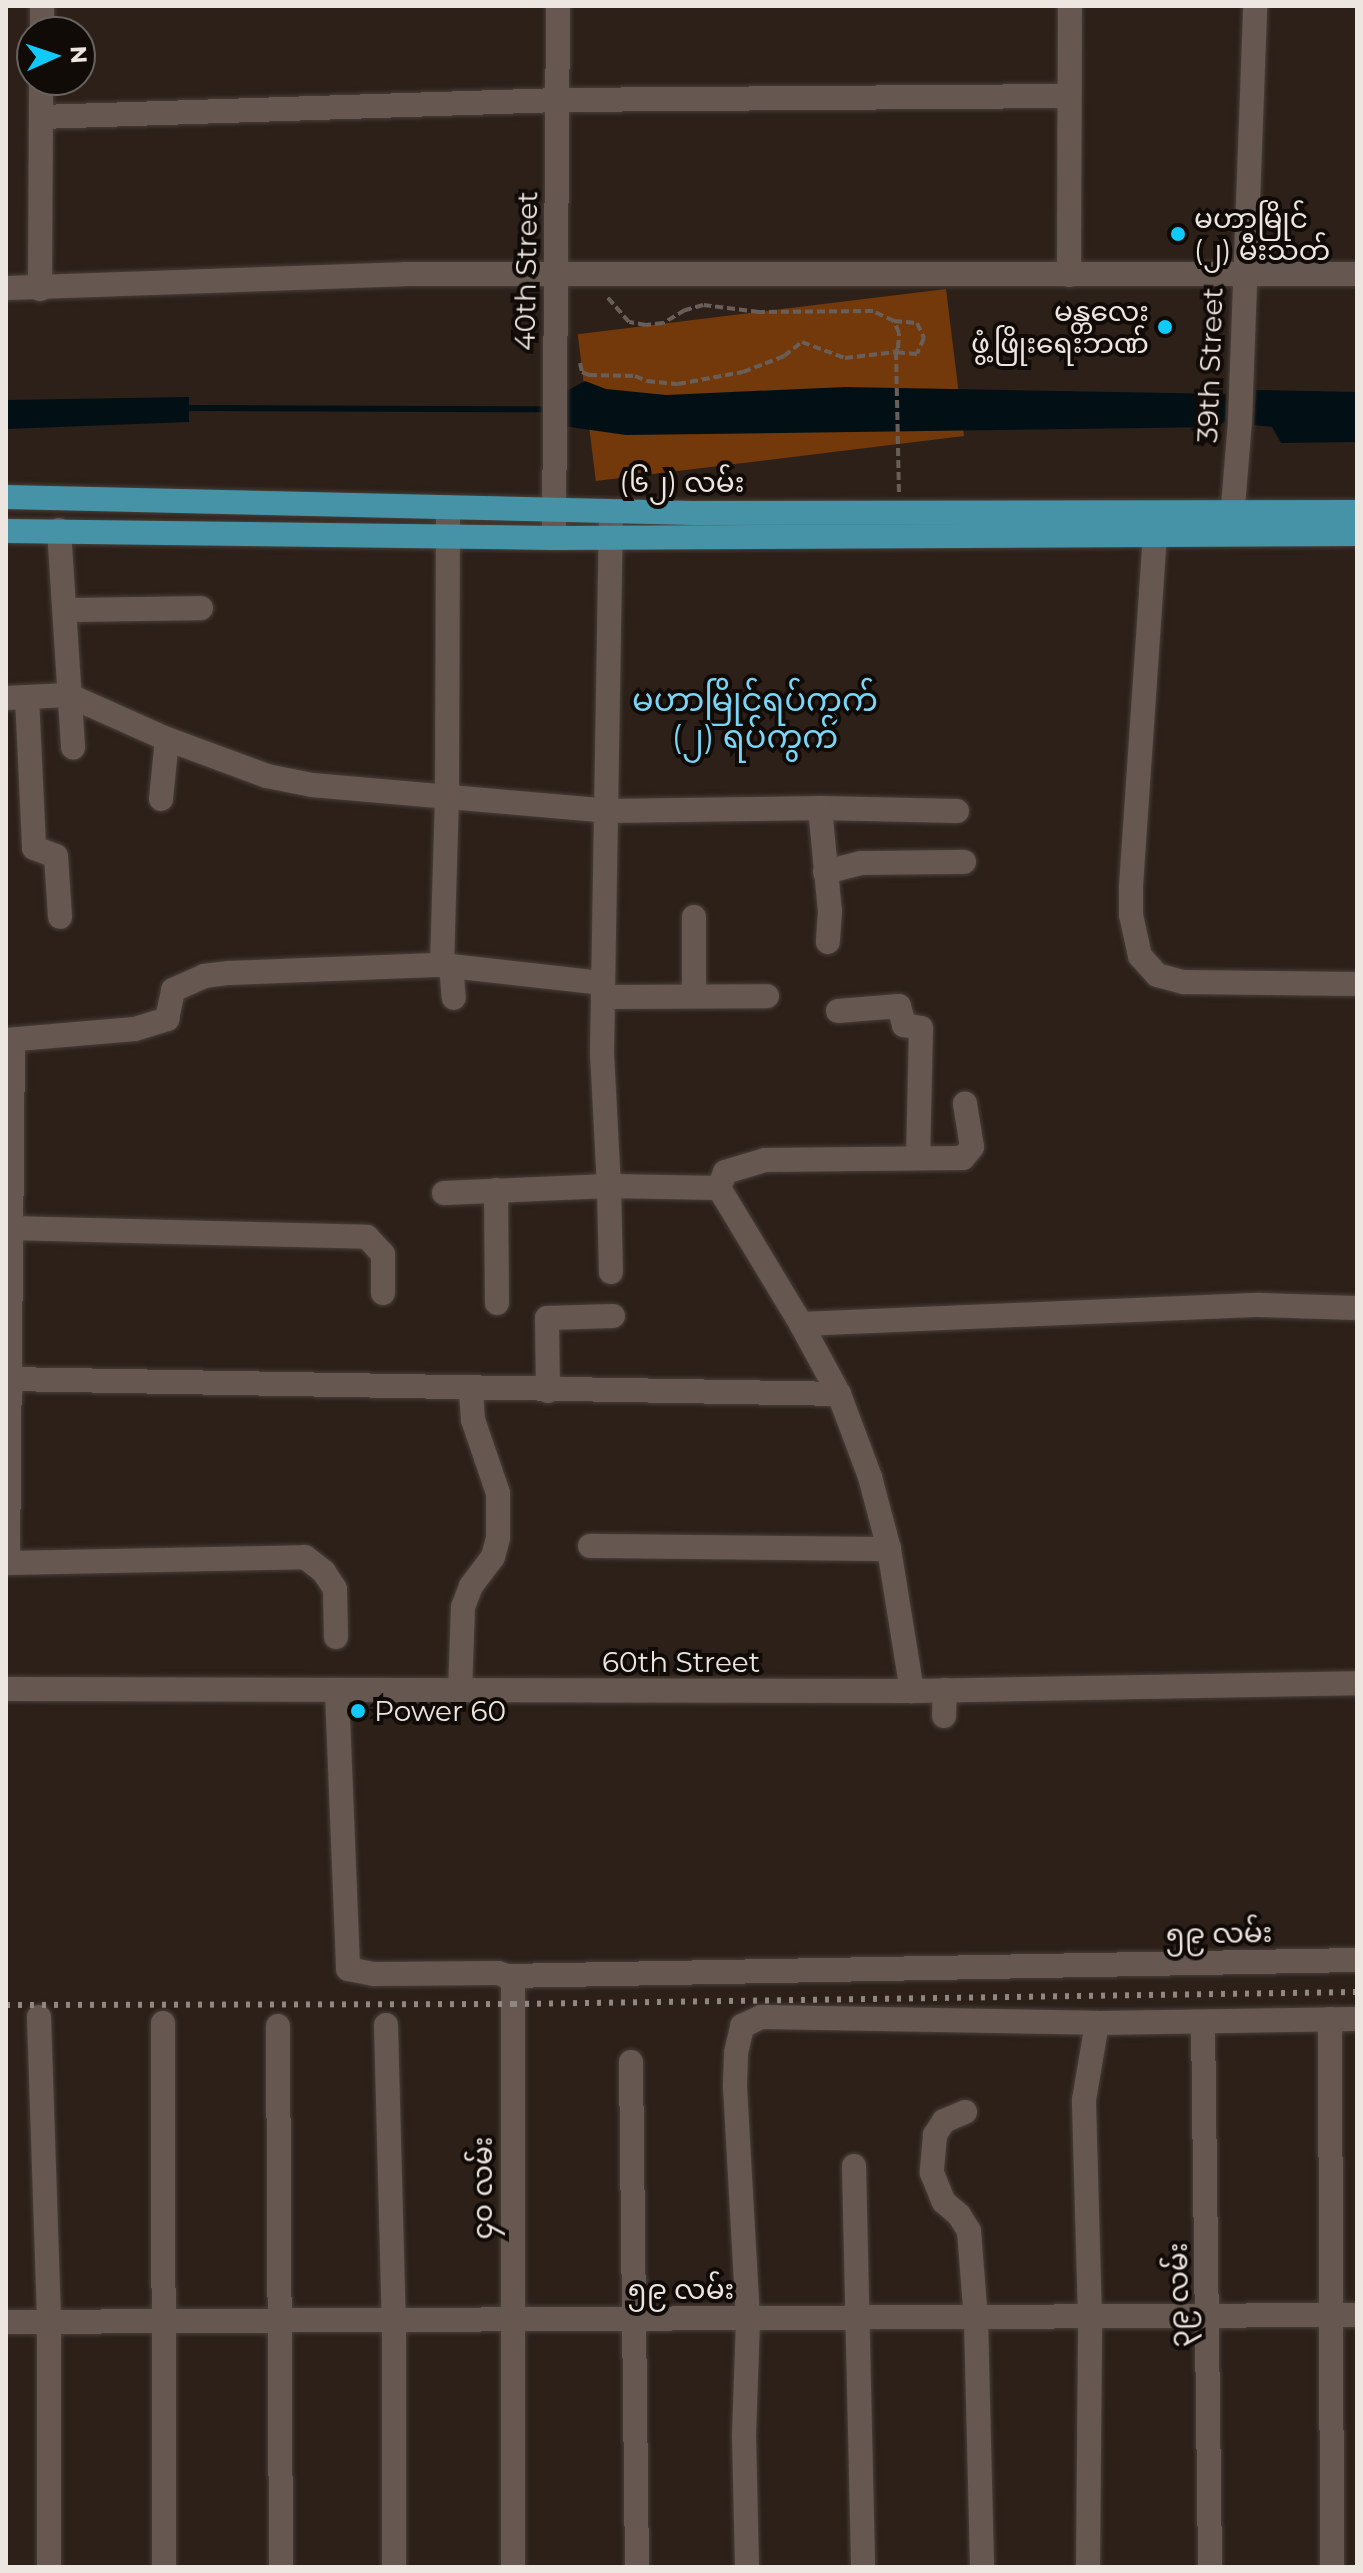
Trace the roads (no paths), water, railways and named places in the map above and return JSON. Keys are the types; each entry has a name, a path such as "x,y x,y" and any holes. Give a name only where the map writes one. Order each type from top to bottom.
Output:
{"main road":[{"name":"(၆၂) လမ်း","path":"6,497 611,512 899,512 1232,522 1357,534"},
{"name":"(၆၂) လမ်း","path":"6,531 554,538 1155,534 1232,522 1357,512"}],"street":[{"name":"40th Street","path":"554,538 558,6"},
{"path":"1069,275 1070,6"},
{"name":"39th Street","path":"1232,522 1240,421 1255,6"},
{"path":"40,289 41,96"},
{"path":"41,117 558,100 1068,96"},
{"path":"6,288 405,274 1357,274"},
{"path":"448,507 446,966 454,998"},
{"path":"611,512 603,990 611,1272"},
{"path":"59,530 73,748"},
{"path":"1155,534 1131,888 1131,915 1140,956 1157,975 1184,982 1357,984"},
{"path":"65,610 201,608"},
{"path":"60,917 56,856 34,848 16,697 68,695 167,739 267,776 312,785 607,811 820,808 957,811"},
{"path":"161,799 167,739"},
{"path":"820,808 830,911 828,942"},
{"path":"825,872 886,862 964,862"},
{"path":"694,917 694,996"},
{"path":"336,1637 335,1589 324,1572 305,1557 7,1563 10,1040 135,1029 167,1019 173,990 204,976 340,967 446,966 603,990 694,996 767,996"},
{"path":"838,1011 899,1006 904,1025 921,1028 918,1157"},
{"path":"719,1188 725,1172 749,1162 967,1156 972,1147 965,1104"},
{"path":"444,1193 609,1186 719,1188"},
{"path":"719,1188 839,1394 870,1477 889,1549 912,1691"},
{"path":"496,1190 497,1303"},
{"path":"9,1228 367,1237 383,1254 383,1293"},
{"path":"801,1324 1260,1305 1357,1308"},
{"path":"548,1391 547,1318 554,1315 613,1316"},
{"path":"8,1379 839,1394"},
{"path":"460,1692 463,1607 471,1586 493,1557 498,1538 498,1493 473,1420 471,1388"},
{"path":"590,1546 889,1549"},
{"name":"60th Street","path":"6,1689 912,1691 1357,1683"},
{"path":"944,1716 945,1690"},
{"path":"337,1692 346,1965 351,1971 361,1973 498,1973 507,1976"},
{"name":"၅၉ လမ်း","path":"507,1976 1357,1960"},
{"name":"၄၀ လမ်း","path":"507,1976 513,1984 513,2567"},
{"path":"39,2017 49,2321 49,2567"},
{"path":"747,2567 748,2319 735,2085 736,2053 742,2026 761,2017 1097,2023 1357,2019"},
{"path":"1330,2019 1332,2567"},
{"name":"၃၉ လမ်း","path":"1203,2022 1210,2567"},
{"path":"163,2023 164,2567"},
{"path":"1088,2567 1090,2318 1084,2100 1097,2023"},
{"path":"386,2025 394,2321 394,2567"},
{"path":"278,2026 281,2567"},
{"path":"631,2062 637,2567"},
{"path":"965,2112 944,2121 935,2135 932,2173 944,2202 959,2215 969,2231 976,2319 982,2567"},
{"path":"854,2166 863,2567"},
{"name":"၅၉ လမ်း","path":"6,2322 1357,2315"}],"waterway":[{"path":"181,408 550,409"}],"railway":[{"path":"6,2005 513,2004 1357,1992"}],"place":[{"name":"မဟာမြိုင် (၂) မီးသတ်","path":"1178,234"},
{"name":"မန္တလေး ဖွံ့ဖြိုးရေးဘဏ်","path":"1165,327"},
{"name":"Power 60","path":"358,1711"}],"district":[{"name":"မဟာမြိုင်ရပ်ကွက် (၂) ရပ်ကွက်","path":"755,720"}]}
